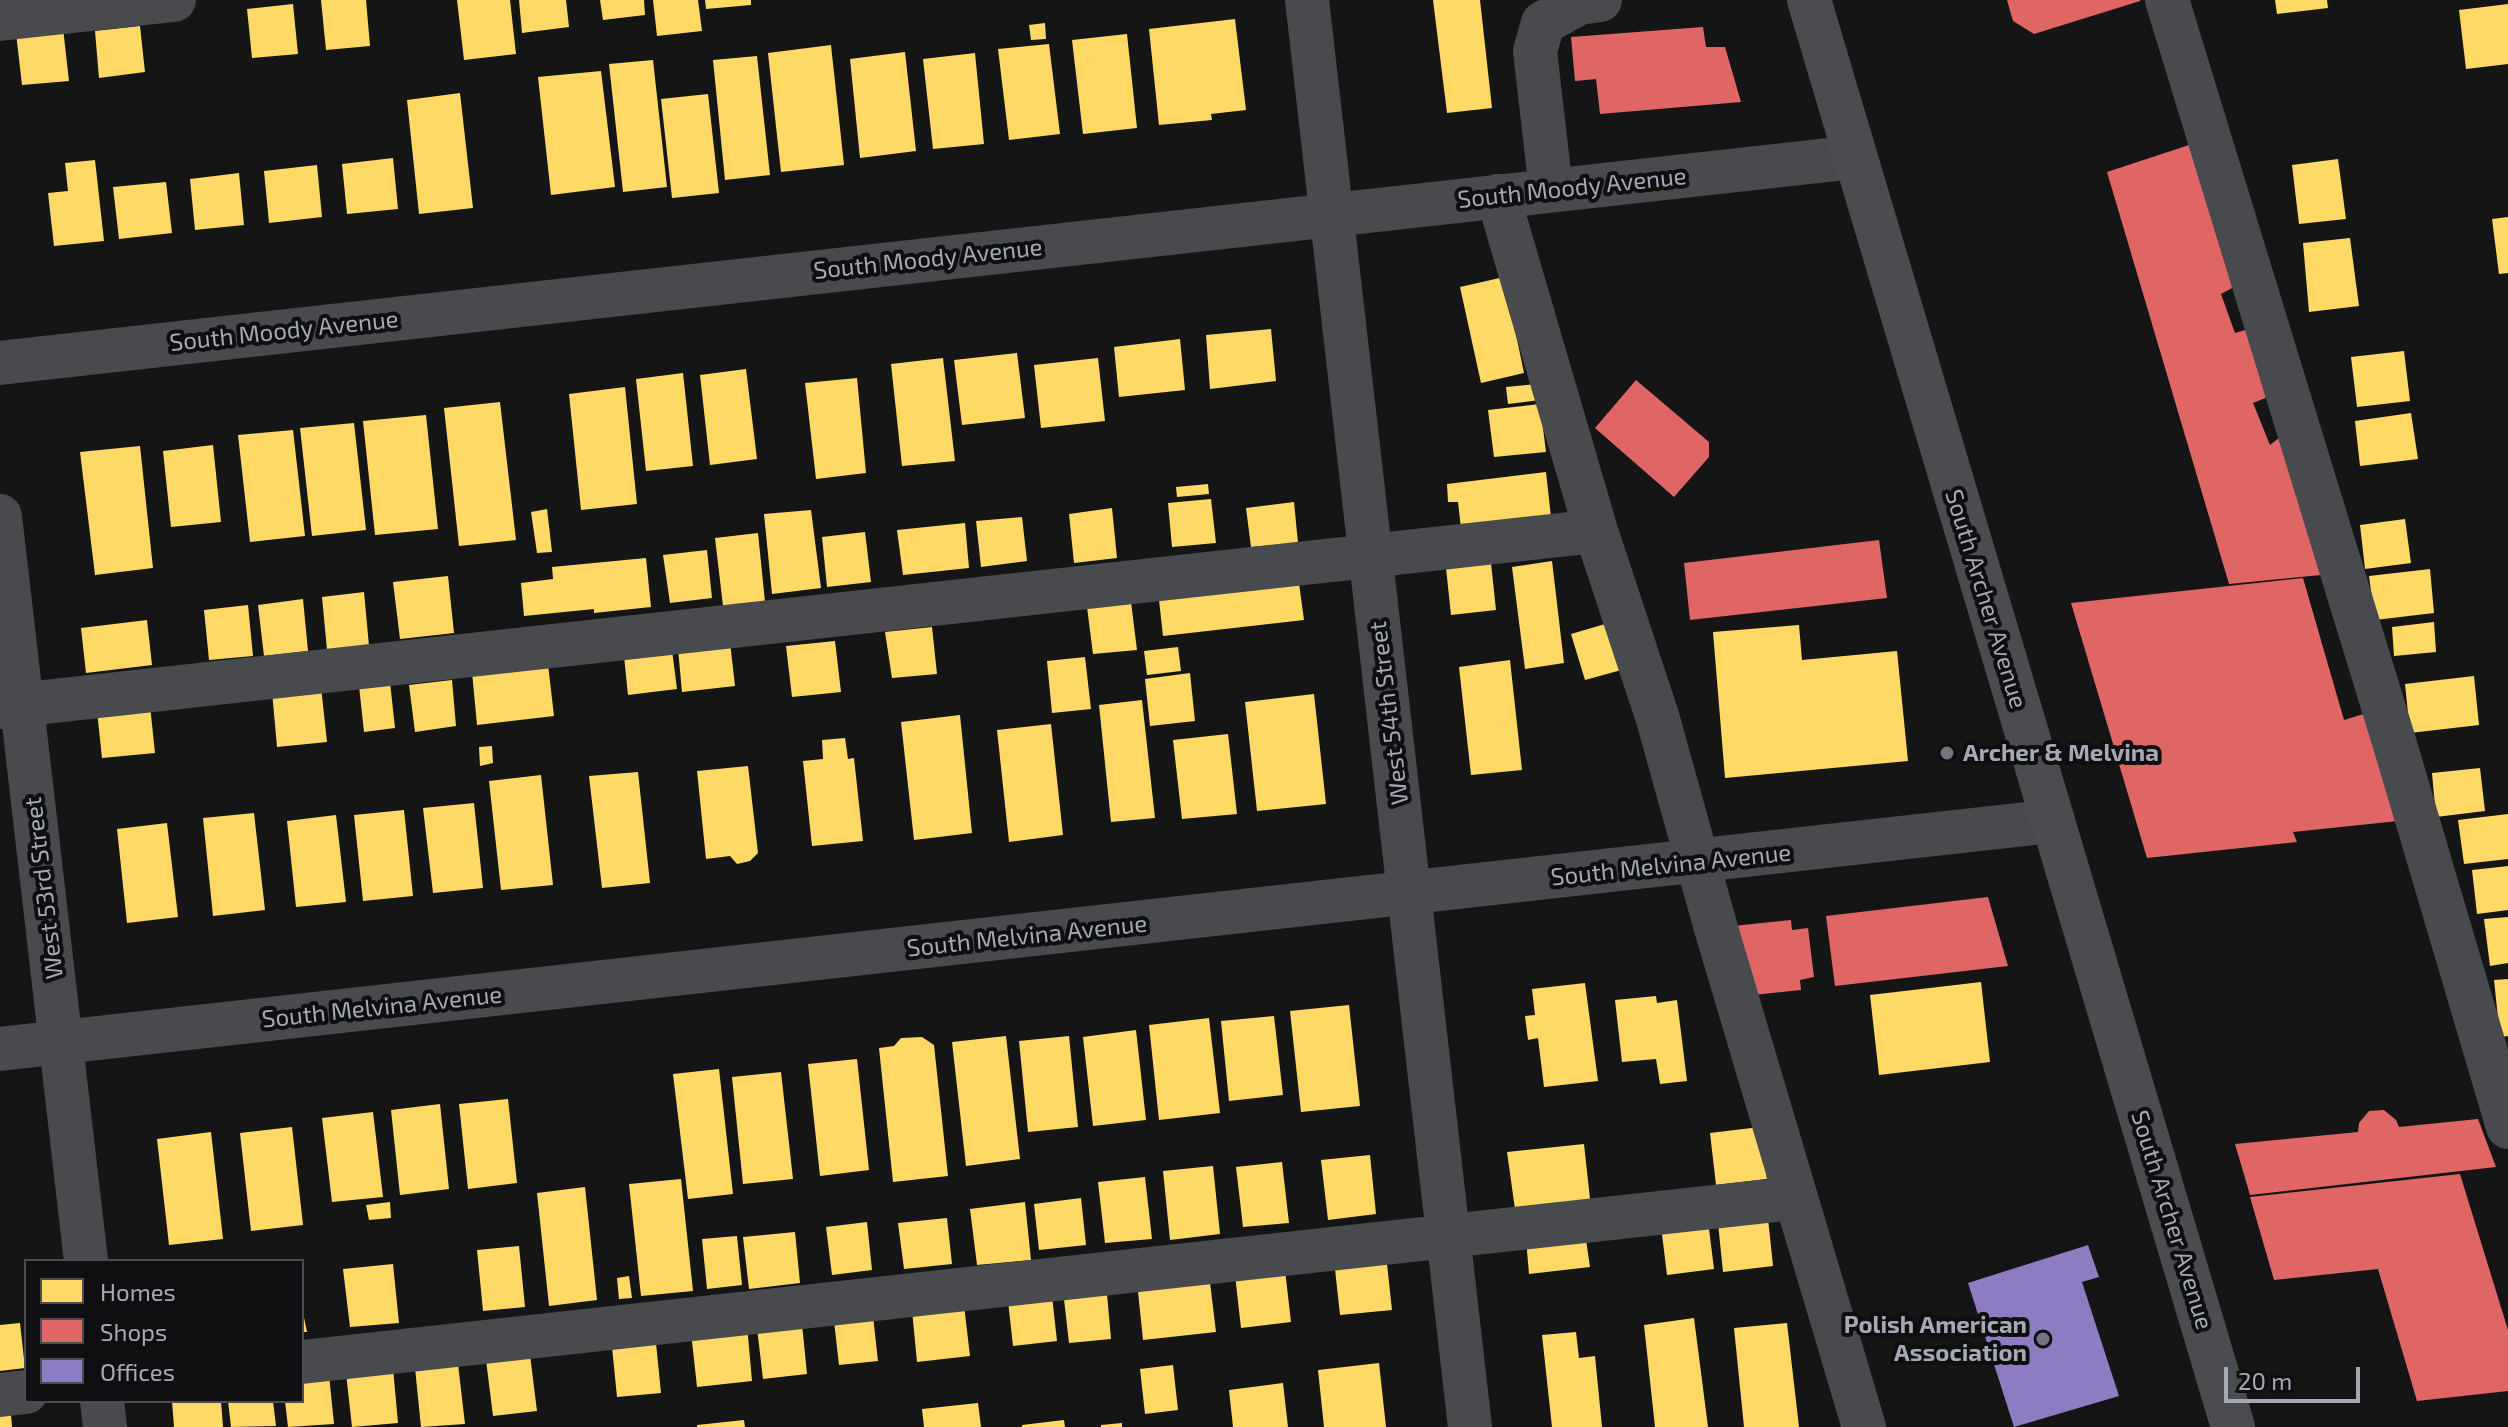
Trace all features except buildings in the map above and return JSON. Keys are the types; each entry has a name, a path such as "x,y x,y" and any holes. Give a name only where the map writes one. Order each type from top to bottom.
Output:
{"main road":[{"name":"South Archer Avenue","path":"1809,0 2233,1427"}],"street":[{"path":"0,19 174,0"},
{"name":"West 54th Street","path":"1307,0 1470,1427"},
{"path":"1551,190 1535,51 1543,23 1579,3 1600,0"},
{"path":"2167,0 2508,1127"},
{"name":"South Moody Avenue","path":"0,363 1855,157"},
{"path":"1498,196 1596,531 1658,719 1697,862 1864,1427"},
{"name":"West 53rd Street","path":"0,516 11,706 62,1043 86,1259"},
{"path":"11,706 1596,531"},
{"name":"South Melvina Avenue","path":"0,1049 2053,821"},
{"path":"304,1362 1795,1198"},
{"path":"0,1395 24,1392"},
{"path":"102,1403 105,1427"}],"place":[{"name":"Archer & Melvina","path":"1947,753"},
{"name":"Polish American Association","path":"2043,1339"}]}
